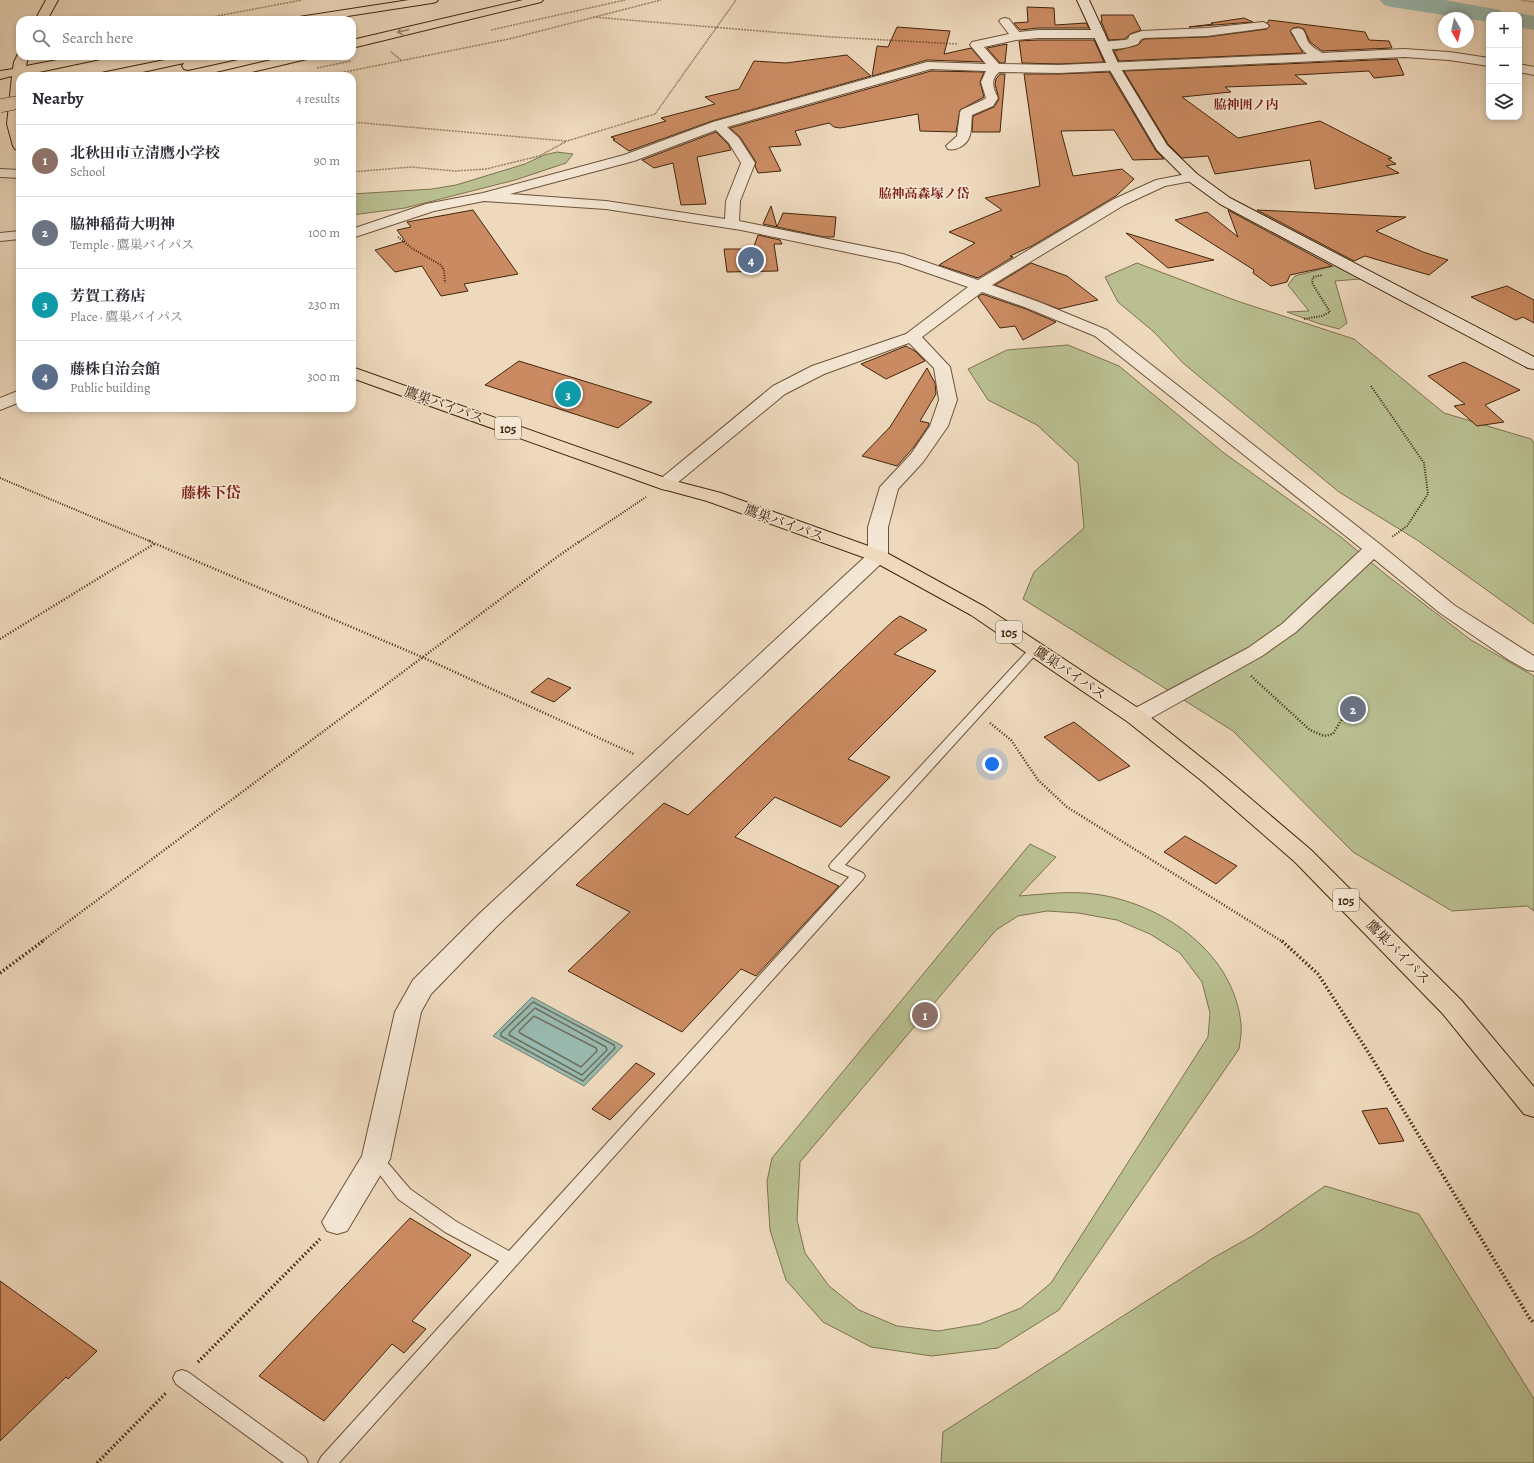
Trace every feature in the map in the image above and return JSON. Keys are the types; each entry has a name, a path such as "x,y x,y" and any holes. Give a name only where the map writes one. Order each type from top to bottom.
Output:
{"highway":[{"path":"43,16 52,0"},
{"path":"359,30 514,0"},
{"path":"356,43 537,0"},
{"path":"381,19 436,4"},
{"path":"333,16 436,4"},
{"path":"19,71 21,60"},
{"path":"0,75 75,60"},
{"path":"125,72 183,60"},
{"path":"158,72 215,60"},
{"path":"236,72 286,60"},
{"path":"0,99 16,96"},
{"path":"0,106 16,103"},
{"path":"0,127 16,124"},
{"name":"鷹巣バイパス","path":"356,373 664,484 714,497 878,556 978,611 1136,717 1210,776 1304,856 1452,1007 1534,1106"}],"street":[{"path":"1083,0 1114,67 1162,147 1192,177 1225,202 1534,364"},
{"path":"1005,21 1016,36"},
{"path":"931,65 938,60 1016,36 1038,34 1101,39 1127,44 1134,41 1134,38 1142,35 1235,30 1263,26"},
{"path":"1235,30 1247,38"},
{"path":"1297,32 1301,35 1300,39 1302,43 1319,57"},
{"path":"1259,46 1276,59"},
{"path":"971,50 996,68"},
{"path":"356,233 431,207 484,197 630,158 718,125 931,65 1017,69 1114,67 1404,53 1449,56 1486,62"},
{"path":"953,146 963,137 966,113 988,103 992,98 986,81 988,74 996,68"},
{"path":"1522,69 1534,71"},
{"path":"718,125 734,142 748,164 733,201 732,225"},
{"path":"0,173 16,174"},
{"path":"664,484 779,390 818,370 912,337 980,286 1119,202 1161,183 1192,177"},
{"path":"484,197 606,205 732,225 902,258 1033,305 1101,333 1374,549 1447,609 1516,655 1534,665"},
{"path":"0,237 16,235"},
{"path":"337,1222 376,1159 408,1012 422,987 488,920 657,764 878,556 878,527 889,487 917,458 939,426 948,400 942,367 912,337"},
{"path":"0,405 16,397"},
{"path":"1136,717 1255,652 1289,628 1374,549"}],"lane":[{"path":"327,1463 858,876 836,866 1035,649"},
{"path":"376,1159 404,1194 451,1227 511,1260"},
{"path":"182,1378 299,1463"}],"path":[{"path":"217,16 302,0"},
{"path":"344,72 509,39 661,0"},
{"path":"356,172 411,167 456,172 486,169 539,156 567,141 654,114 736,0"},
{"path":"1521,0 1534,2"},
{"path":"593,18 929,44 971,50"},
{"path":"390,52 401,60"},
{"path":"356,122 567,141"},
{"path":"382,224 394,233 402,242 441,265 444,270 444,283"},
{"path":"1304,319 1322,316 1330,312 1312,283 1313,277 1355,270"},
{"path":"1371,386 1397,422 1424,464 1428,494 1407,526 1374,549"},
{"path":"0,478 422,657 657,764"},
{"path":"0,973 557,557 664,484"},
{"path":"0,638 155,544"},
{"path":"1236,663 1310,730 1324,736 1333,734 1342,720"},
{"path":"977,713 1011,740 1038,780 1067,807 1282,941 1318,974 1370,1055 1530,1319 1534,1323"},
{"path":"97,1463 337,1222"}],"green space":[{"path":"557,152 573,154 566,163 515,180 405,208 356,214 356,194 432,189 456,185 525,164 544,155"},
{"path":"1137,263 1237,301 1354,339 1444,413 1531,439 1534,443 1534,624 1417,540 1339,492 1183,363 1154,332 1118,302 1105,277"},
{"path":"1337,265 1360,279 1335,281 1347,323 1339,329 1287,312 1309,311 1288,285 1295,276"},
{"path":"1068,345 1119,366 1224,453 1341,537 1385,574 1471,640 1534,676 1534,911 1527,906 1452,911 1353,852 1233,731 1023,599 1034,572 1084,528 1078,463 1037,425 988,400 968,369 1007,350"},
{"path":"1030,844 1056,857 1019,896 1060,893 1101,895 1125,901 1149,910 1172,922 1193,937 1211,955 1225,976 1236,999 1241,1024 1239,1049 1059,1310 998,1348 932,1356 871,1347 823,1322 786,1280 770,1230 767,1181 772,1158","holes":["1047,911 1078,913 1117,920 1150,934 1180,953 1202,982 1210,1013 1208,1037 1051,1283 1021,1308 980,1324 938,1331 897,1326 859,1310 829,1286 805,1253 797,1220 800,1162 996,930 1018,916"]},
{"path":"1325,1186 1419,1214 1534,1399 1534,1463 941,1463 943,1432 1213,1258 1254,1235"}],"water":[{"path":"532,997 623,1046 584,1086 493,1036"}],"building":[{"path":"1027,7 1054,8 1055,25 1086,23 1089,28 1038,28 1020,30 1014,23 1028,22"},
{"path":"1101,15 1133,15 1141,30 1130,34 1125,39 1109,40 1101,21"},
{"path":"1244,18 1253,22 1189,27 1213,24 1211,23"},
{"path":"1269,20 1365,32 1369,40 1389,41 1392,48 1322,51 1310,42 1304,29 1298,27 1293,28 1290,31 1303,53 1119,61 1114,51 1138,45 1144,39 1207,37 1267,29 1270,26 1267,23"},
{"path":"897,27 950,31 944,54 971,48 983,62 927,60 872,76 877,46 888,47"},
{"path":"1094,40 1104,62 1059,64 1022,63 1019,41"},
{"path":"1007,44 1005,63 1000,63 987,48"},
{"path":"847,55 871,76 712,121 629,151 611,137 666,121 661,118 715,104 705,97 739,89 754,61 786,63"},
{"path":"1397,59 1404,75 1374,78 1369,71 1295,75 1307,84 1225,87 1231,92 1182,97 1238,138 1320,121 1392,158 1388,159 1396,164 1386,166 1399,173 1315,189 1310,160 1215,174 1208,156 1182,158 1168,144 1124,71"},
{"path":"931,71 984,72 980,82 984,97 960,110 956,132 920,131 918,114 840,128 834,127 829,123 795,131 801,145 769,147 781,171 758,173 755,166 756,162 740,137 730,128"},
{"path":"1109,72 1156,151 1164,159 1133,160 1114,130 1061,131 1073,176 1122,169 1134,179 1116,196 1032,246 1010,256 1013,257 978,278 939,265 975,243 949,232 1002,210 985,198 1040,186 1024,74"},
{"path":"1000,74 1005,74 1000,132 972,132 973,116 994,107 999,99 995,84 996,79"},
{"path":"716,132 728,144 731,150 697,157 706,204 681,205 673,163 654,168 642,160"},
{"path":"771,206 777,227 763,224"},
{"path":"473,210 518,274 464,284 468,291 441,296 422,266 395,272 375,250 405,241 397,230 411,227 407,222"},
{"path":"1228,210 1332,266 1290,275 1287,282 1271,286 1253,273 1254,270 1175,220 1207,212 1238,237"},
{"path":"1257,210 1406,217 1376,231 1423,252 1448,260 1429,275 1365,256 1354,261"},
{"path":"783,213 836,217 834,237 824,237 777,227"},
{"path":"1126,233 1214,260 1168,268"},
{"path":"758,235 780,240 782,244 774,244 778,271 727,272 724,249 753,249"},
{"path":"1031,263 1067,276 1098,300 1059,309 995,285"},
{"path":"1507,286 1534,300 1534,323 1523,317 1516,320 1471,297"},
{"path":"982,294 1026,309 1056,322 1023,340 1015,326 1000,328 978,297"},
{"path":"906,346 915,351 925,361 886,379 861,364"},
{"path":"519,361 652,402 618,428 485,385"},
{"path":"1464,362 1520,390 1485,405 1504,422 1477,426 1454,406 1465,404 1428,376"},
{"path":"927,368 935,383 936,394 920,421 929,423 929,425 914,447 897,466 862,456 890,427"},
{"path":"900,616 927,630 894,654 936,671 848,759 890,777 841,827 775,797 735,837 839,886 756,976 741,969 682,1032 568,971 630,912 576,885 664,803 688,815"},
{"path":"548,678 571,688 554,702 531,692"},
{"path":"1074,722 1130,766 1099,781 1044,737"},
{"path":"1185,836 1237,866 1216,884 1164,852"},
{"path":"636,1063 655,1074 610,1120 592,1109"},
{"path":"1387,1108 1404,1141 1379,1144 1362,1111"},
{"path":"410,1218 471,1255 412,1321 426,1329 404,1353 392,1344 324,1421 259,1376"},
{"path":"0,1281 97,1351 68,1379 66,1377 0,1441"}],"waterway":[{"path":"1392,0 1486,14"},
{"path":"1522,21 1534,23"}],"place":[{"name":"藤株自治会館","path":"751,260"},
{"name":"芳賀工務店","path":"568,394"},
{"name":"脇神稲荷大明神","path":"1353,709"},
{"name":"北秋田市立清鷹小学校","path":"925,1015"}],"district":[{"name":"脇神囲ノ内","path":"1246,104"},
{"name":"脇神高森塚ノ岱","path":"924,193"},
{"name":"藤株下岱","path":"211,493"}]}
